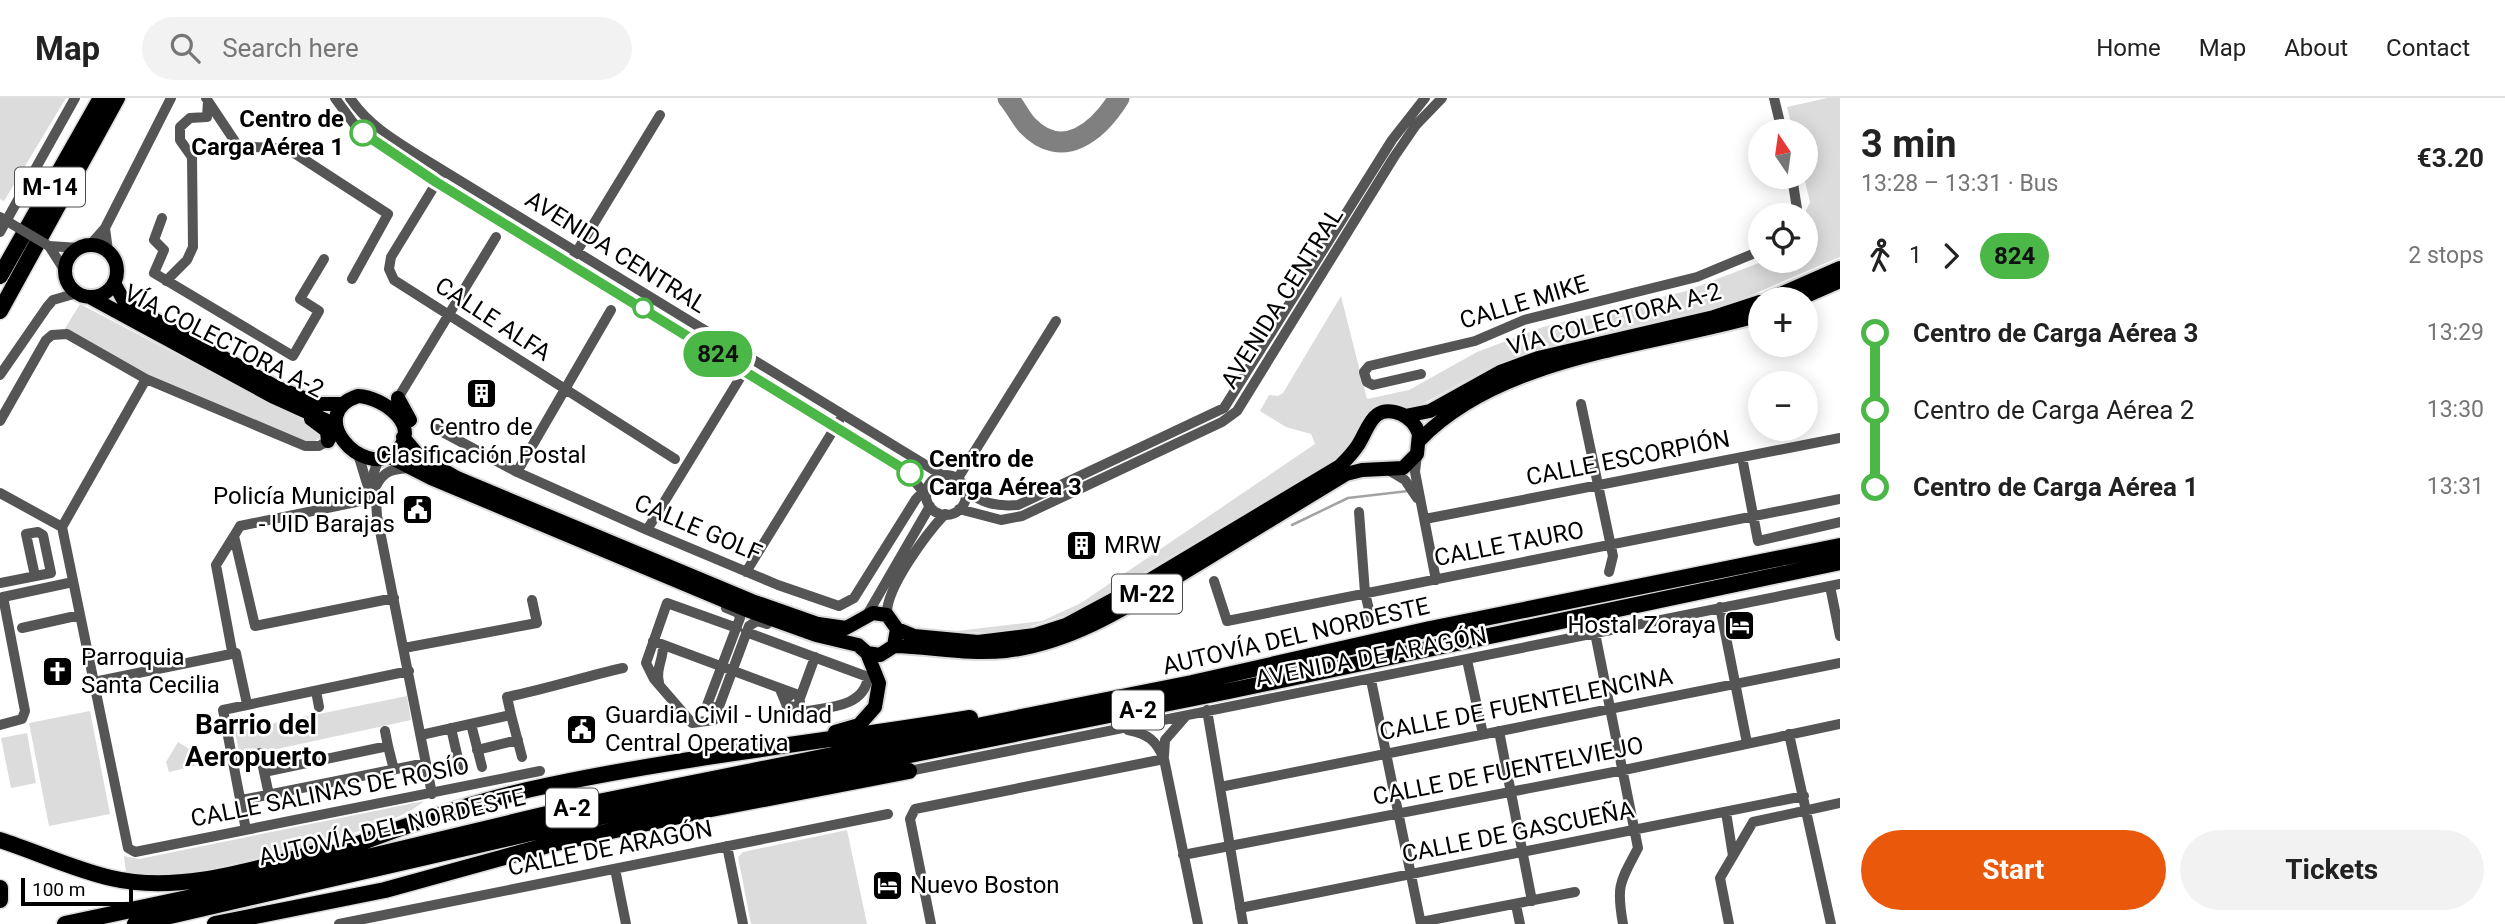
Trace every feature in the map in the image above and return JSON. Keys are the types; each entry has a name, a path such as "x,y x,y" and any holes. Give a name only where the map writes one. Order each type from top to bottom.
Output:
{"highway":[{"name":"M-14","path":"0,276 101,98"},
{"name":"M-14","path":"0,300 41,246 72,177 117,98"},
{"path":"0,311 41,246"},
{"name":"AUTOVÍA DEL NORDESTE","path":"65,924 267,881 593,803 1192,683 1430,629 1840,545"},
{"name":"AUTOVÍA DEL NORDESTE","path":"135,924 600,817 1229,691 1840,562"},
{"path":"848,753 862,745 1406,631 1430,629"},
{"path":"267,881 365,841 460,809 548,785 753,749 949,721 1190,677"},
{"path":"215,924 385,890 540,847 706,810 909,771"},
{"path":"268,924 424,889 648,827 909,771"},
{"path":"0,830 34,851"},
{"path":"0,840 113,878 170,882 238,872 365,841"},
{"path":"208,924 384,875 436,855"},
{"path":"0,888 0,900"}],"main road":[{"path":"84,246 108,251 116,262 114,283 104,293 84,295 68,284 65,271 71,254 84,246"},
{"path":"1796,287 1840,268"},
{"path":"1818,291 1840,281"},
{"name":"VÍA COLECTORA A-2","path":"114,283 125,303 278,388 319,404 342,404"},
{"name":"VÍA COLECTORA A-2","path":"84,295 293,407 334,433"},
{"name":"VÍA COLECTORA A-2","path":"1405,416 1430,411 1500,372 1551,354 1714,317 1748,306"},
{"name":"M-22","path":"894,646 977,653 1037,646 1070,634 1153,591 1346,474 1403,468 1440,419 1508,383 1602,353 1748,318"},
{"path":"395,403 403,437 419,456 457,478 752,601 818,624 840,629 862,620 887,615 897,629 894,646 880,655 816,635 571,538 430,478 412,467 384,457 358,454 334,433 337,411 342,404 358,396 395,403 411,422 418,446 457,478"},
{"name":"M-22","path":"897,629 914,636 978,642 1006,640 1066,625 1148,582 1340,466 1361,441 1365,427 1376,416 1390,412 1405,416"},
{"path":"1405,416 1414,423 1419,447"},
{"path":"384,457 398,448 403,437"},
{"path":"1361,441 1364,455 1385,470"},
{"path":"753,749 847,730 859,725 875,707 879,683 862,649 862,620"}],"street":[{"path":"0,232 75,98"},
{"path":"41,246 84,246 106,228 171,98"},
{"name":"AVENIDA CENTRAL","path":"335,98 357,128 436,182 904,468 927,497"},
{"name":"AVENIDA CENTRAL","path":"350,98 361,114 379,130 443,172 942,475"},
{"name":"AVENIDA CENTRAL","path":"965,490 984,503 1001,507 1018,505 1224,408 1392,140 1425,98"},
{"name":"AVENIDA CENTRAL","path":"959,509 1001,520 1022,516 1222,422 1237,411 1394,157 1416,125 1442,98"},
{"path":"1774,98 1779,119"},
{"path":"207,100 238,146 288,149 388,215 352,279"},
{"path":"166,281 187,260 193,247 192,156 180,141 180,127 190,118 207,117 207,100"},
{"path":"569,263 660,115"},
{"name":"CALLE ALFA","path":"443,172 391,257 389,269 394,280 447,317 674,459"},
{"path":"0,217 41,246 65,271"},
{"path":"162,218 154,240 164,250 154,273 293,356 319,311 300,299 324,259"},
{"path":"106,228 108,251"},
{"path":"395,403 496,237"},
{"name":"CALLE MIKE","path":"1421,374 1373,386 1367,382 1364,372 1369,366 1475,341 1524,320 1697,277 1748,256"},
{"path":"0,375 53,300 84,295"},
{"path":"517,472 611,310"},
{"path":"958,478 1056,321"},
{"path":"0,421 52,335 67,334 146,379 305,446 318,446 334,433"},
{"path":"647,530 751,360"},
{"path":"146,379 62,527 94,682 236,653"},
{"path":"1581,404 1613,555 1609,572"},
{"path":"746,572 843,416"},
{"name":"CALLE GOLF","path":"437,429 517,472 647,530 830,605 848,604 908,512 927,497"},
{"name":"CALLE ESCORPIÓN","path":"1425,519 1840,438"},
{"path":"1419,447 1415,472 1436,580"},
{"path":"358,454 377,516 432,794"},
{"path":"377,516 374,472 384,457"},
{"path":"1742,457 1758,541 1840,522"},
{"path":"376,486 383,474 391,469 412,467"},
{"path":"1385,470 1405,480 1421,503"},
{"path":"862,620 927,497 942,475 958,478 966,497 959,509 945,514 926,536 888,601 887,615"},
{"path":"0,493 62,527"},
{"path":"927,497 945,514"},
{"path":"247,704 236,653 232,652 216,565 237,531 371,499"},
{"name":"CALLE TAURO","path":"1214,581 1227,621 1840,499"},
{"path":"1359,512 1365,593 1371,618"},
{"path":"237,531 243,576 255,626 394,598"},
{"path":"571,538 593,552 738,613 741,630 727,669 707,705 718,709 712,721 692,723 648,670 646,663 660,647"},
{"path":"0,583 35,576"},
{"path":"219,581 243,576"},
{"path":"0,725 17,722 25,711 3,597 73,582"},
{"path":"1835,585 1840,636"},
{"name":"AVENIDA DE ARAGÓN","path":"909,771 1835,585"},
{"path":"404,648 537,623 532,600"},
{"path":"660,647 727,669 791,697 802,712 850,703 865,691 868,677 667,603 660,647 657,672 660,684"},
{"path":"1720,607 1747,743"},
{"path":"22,628 80,615"},
{"path":"741,630 757,621 800,635 816,635"},
{"path":"1595,633 1639,848 1620,880 1618,894 1623,924"},
{"path":"791,697 815,657"},
{"path":"1467,660 1483,734"},
{"name":"CALLE DE FUENTELENCINA","path":"1220,787 1840,663"},
{"path":"522,757 507,697 557,687 577,678 623,668"},
{"path":"246,830 223,710 409,671"},
{"path":"1371,680 1421,923 1574,892"},
{"name":"CALLE SALINAS DE ROSÍO","path":"94,682 128,848 135,852 540,771"},
{"path":"316,691 319,707"},
{"path":"1207,710 1242,924"},
{"path":"421,735 511,715"},
{"path":"1164,759 1165,740 1188,715"},
{"path":"471,723 482,767"},
{"name":"CALLE DE FUENTELVIEJO","path":"1183,855 1624,770 1840,724"},
{"path":"451,728 461,772"},
{"path":"1122,729 1147,734 1158,744 1164,759 1198,924"},
{"path":"385,731 394,770"},
{"path":"1499,731 1532,901"},
{"path":"1789,734 1831,924 1840,922"},
{"path":"477,750 518,740"},
{"path":"264,772 388,746"},
{"path":"260,753 269,795"},
{"path":"931,924 910,819 915,809 1164,759"},
{"path":"242,800 426,763"},
{"name":"CALLE DE GASCUEÑA","path":"1240,908 1804,796"},
{"path":"1729,924 1720,878 1753,822 1840,803"},
{"path":"1726,812 1733,856"},
{"name":"CALLE DE ARAGÓN","path":"339,924 369,921 888,814"},
{"path":"727,846 743,924"},
{"path":"615,869 626,924"},
{"path":"1516,905 1520,924"}],"shaded area":[{"path":"0,98 66,98 4,201 0,199"},
{"path":"1827,98 1840,98 1840,257 1818,266 1818,203 1810,203 1807,189 1818,189 1818,119 1790,119 1787,107"},
{"path":"1748,267 1748,273 1803,273 1770,287 1748,287 1748,296 1728,305 1577,339 1524,355 1489,368 1417,407 1378,408 1362,419 1348,448 1336,459 1079,611 1010,633 948,632 1042,621 1081,603 1315,444 1311,434 1286,427 1260,411 1269,395 1278,396 1283,393 1341,296 1367,399 1409,390 1477,352 1543,327 1686,291"},
{"path":"80,304 310,424 323,436 312,443 299,439 171,387 64,330"},
{"path":"407,696 411,720 240,757 235,731"},
{"path":"90,711 110,814 49,826 29,723"},
{"path":"27,733 36,783 11,788 1,738"},
{"path":"178,742 211,762 169,772 166,762"},
{"path":"424,801 409,812 356,832 258,858 190,872 126,873 124,856 139,859"},
{"path":"847,830 867,924 751,924 738,857 743,852"}],"waterway":[{"path":"1292,525 1348,498 1408,491"}],"taxiway":[{"path":"1008,98 1027,125 1040,136 1067,142 1091,131 1119,98"}],"bus line":[{"name":"824","path":"363,133 436,182 910,473"}],"place":[{"name":"Centro de Carga Aérea 1","path":"363,133"},
{"name":"Centro de Clasificación Postal","path":"481,393"},
{"name":"Centro de Carga Aérea 3","path":"910,473"},
{"name":"Policía Municipal - UID Barajas","path":"418,510"},
{"name":"MRW","path":"1081,545"},
{"name":"Hostal Zoraya","path":"1739,625"},
{"name":"Parroquia Santa Cecilia","path":"58,671"},
{"name":"Guardia Civil - Unidad Central Operativa","path":"582,729"},
{"name":"Nuevo Boston","path":"887,885"}],"district":[{"name":"Barrio del Aeropuerto","path":"256,740"}]}
